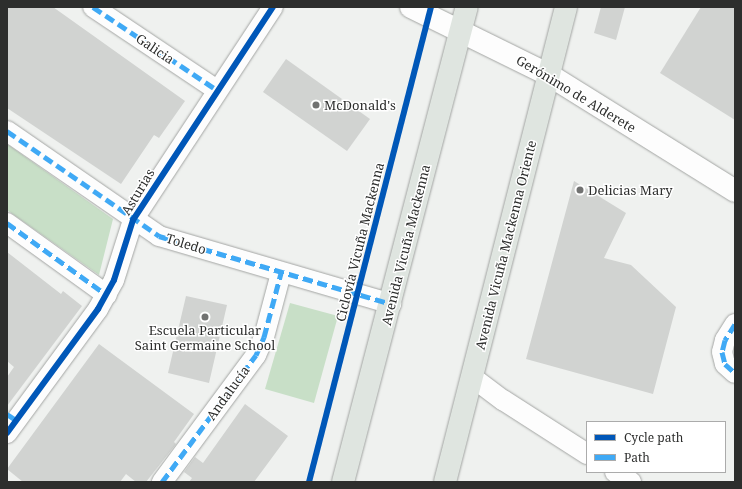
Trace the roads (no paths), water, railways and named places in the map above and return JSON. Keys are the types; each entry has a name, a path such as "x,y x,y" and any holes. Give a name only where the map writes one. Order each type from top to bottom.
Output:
{"main road":[{"name":"Gerónimo de Alderete","path":"411,7 549,75 735,191"},
{"name":"Avenida Vicuña Mackenna","path":"343,482 391,304 467,7"},
{"name":"Avenida Vicuña Mackenna Oriente","path":"445,482 566,7"}],"street":[{"name":"Galicia","path":"93,7 217,90"},
{"name":"Asturias","path":"10,422 107,295 133,220 272,7"},
{"name":"Toledo","path":"7,131 146,229 171,241 391,304"},
{"path":"7,223 107,295"},
{"name":"Andalucía","path":"162,482 256,355 264,337 281,273"},
{"path":"735,324 725,340 722,352 725,364 735,374"},
{"path":"472,377 503,400 586,453"},
{"path":"617,473 631,482"}],"place":[{"name":"McDonald's","path":"316,105"},
{"name":"Delicias Mary","path":"580,190"},
{"name":"Escuela Particular Saint Germaine School","path":"205,317"}]}
